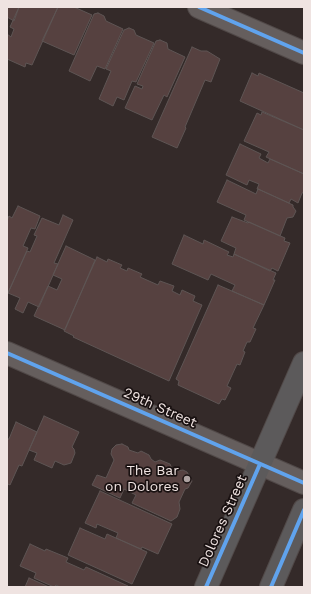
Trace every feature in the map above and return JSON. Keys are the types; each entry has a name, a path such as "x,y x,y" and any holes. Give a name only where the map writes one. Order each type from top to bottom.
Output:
{"main road":[{"name":"Dolores Street","path":"206,587 304,363"},
{"path":"270,587 304,510"}],"street":[{"path":"199,7 304,53"},
{"name":"29th Street","path":"7,353 304,483"}],"building":[{"path":"7,7 19,7 14,21 7,17"},
{"path":"19,7 58,7 32,65 26,63 25,67 7,59 7,34 11,37 14,29 10,27"},
{"path":"58,7 74,7 92,15 74,55 42,41"},
{"path":"98,13 104,16 106,21 123,29 105,69 97,66 90,81 69,71 94,14"},
{"path":"129,28 134,30 136,35 154,43 136,82 132,81 124,100 117,97 113,106 99,99 111,71 106,69 124,30"},
{"path":"160,40 167,43 168,49 185,57 167,97 164,95 152,120 125,108 135,86 142,89 143,86 137,84 156,41"},
{"path":"192,47 201,51 207,51 220,59 211,82 205,80 177,148 152,137"},
{"path":"252,73 258,76 259,73 304,93 304,130 240,101"},
{"path":"262,112 304,130 304,174 266,157 269,152 244,141 257,113 261,115"},
{"path":"240,144 261,154 259,158 268,163 270,159 304,174 304,192 302,193 298,203 291,199 289,203 257,189 259,184 249,180 247,185 226,175"},
{"path":"227,180 256,194 258,189 293,205 296,211 293,217 287,218 280,236 244,220 246,215 217,202"},
{"path":"18,206 40,216 35,229 31,228 23,246 28,248 7,293 7,220 9,216 12,218"},
{"path":"63,215 73,220 54,263 58,264 39,307 28,302 23,313 15,309 20,298 8,293 27,251 30,252 37,236 34,235 42,218 59,225"},
{"path":"232,217 248,223 249,222 285,238 284,241 290,243 278,271 272,268 270,271 234,254 236,248 221,241"},
{"path":"184,235 203,244 204,240 229,252 227,255 233,257 234,254 276,273 273,280 275,280 264,305 232,291 235,285 211,274 208,280 172,264"},
{"path":"66,246 95,260 65,330 34,316 48,286 57,290 62,279 53,275"},
{"path":"97,257 107,262 108,259 122,265 120,268 127,271 128,268 142,274 140,277 158,285 160,281 174,286 172,291 180,295 182,290 195,296 193,301 202,305 169,381 73,337 74,336 64,331"},
{"path":"218,285 264,305 253,328 256,329 250,342 247,342 243,351 245,352 240,365 237,364 227,386 231,388 225,400 222,399 219,404 178,385 179,381 176,379"},
{"path":"44,416 79,432 72,447 75,453 71,463 64,465 55,461 52,468 34,460 37,453 29,450"},
{"path":"16,422 37,432 22,466 19,465 10,485 8,484 7,486 7,439 9,439"},
{"path":"122,444 128,447 129,450 138,453 141,451 149,455 155,462 160,460 170,464 172,469 187,472 192,481 188,488 185,489 179,502 180,509 177,517 171,521 132,503 136,495 124,489 120,498 92,485 97,475 106,478 114,460 111,454 112,449 116,445"},
{"path":"100,491 172,524 158,554 142,547 141,549 116,538 118,533 97,524 96,528 85,523"},
{"path":"80,528 105,539 107,534 147,552 132,584 68,555"},
{"path":"30,544 45,551 46,549 68,558 66,562 84,570 86,567 128,586 60,587 56,585 54,587 34,578 36,573 20,566"},
{"path":"29,578 49,587 25,587"}],"cycle path":[{"path":"199,7 304,53"},
{"path":"7,353 304,483"},
{"path":"206,587 260,464"},
{"path":"271,587 304,510"}],"place":[{"name":"The Bar on Dolores","path":"187,479"}]}
